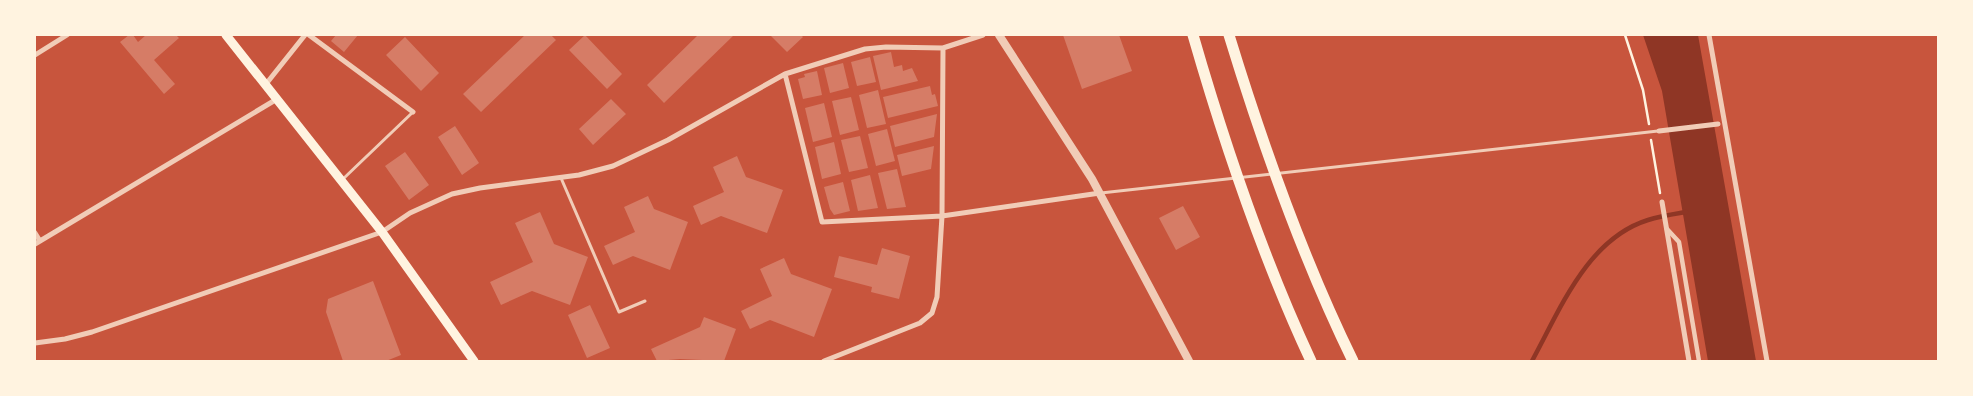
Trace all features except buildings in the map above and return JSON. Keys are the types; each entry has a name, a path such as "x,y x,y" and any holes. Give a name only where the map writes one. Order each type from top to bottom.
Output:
{"highway":[{"path":"1192,35 1255,230 1311,361"},
{"path":"1229,35 1246,91 1290,216 1352,361"}],"main road":[{"path":"226,35 278,98 382,232 474,361"}],"street":[{"path":"35,55 67,35"},
{"path":"266,84 307,35 413,112"},
{"path":"35,343 92,332 382,232 410,213 452,194 480,188 579,175 620,162 668,140 785,74 866,49 943,48 983,35"},
{"path":"999,35 1100,193 1189,361"},
{"path":"1709,35 1767,361"},
{"path":"824,361 920,323 932,313 937,297 942,216 943,48"},
{"path":"785,74 822,222 942,216 1100,193"},
{"path":"35,233 38,242 278,98"},
{"path":"1659,131 1718,124"},
{"path":"1662,202 1689,361"},
{"path":"1666,229 1679,242 1700,361"}],"lane":[{"path":"342,180 413,112"},
{"path":"1100,193 1659,131"},
{"path":"561,178 618,312 646,301"}],"path":[{"path":"1625,35 1643,90 1662,202"}],"shaded area":[{"path":"1643,35 1698,35 1756,361 1708,361 1662,91"}],"waterway":[{"path":"1532,361 1578,278 1608,243 1627,229 1648,220 1686,212"}]}
